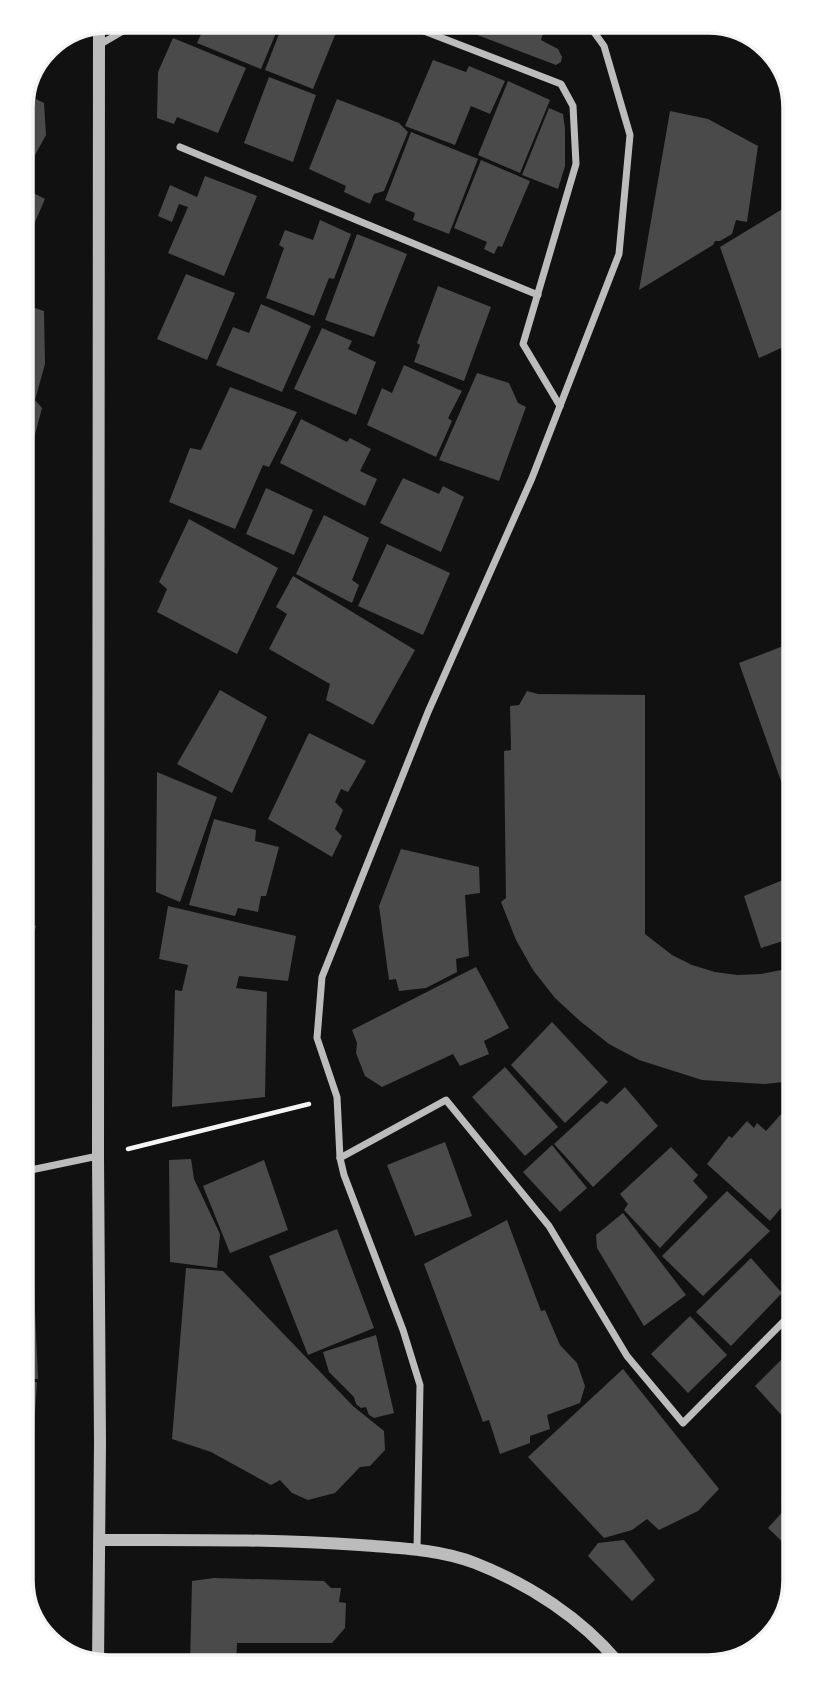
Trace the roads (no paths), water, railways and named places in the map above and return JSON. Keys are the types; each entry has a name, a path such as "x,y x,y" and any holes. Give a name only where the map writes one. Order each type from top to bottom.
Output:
{"street":[{"path":"99,45 120,33"},
{"path":"429,33 561,84 573,106 576,164 523,344 560,406"},
{"path":"416,1549 420,1385 403,1330 344,1175 340,1158 337,1097 317,1038 322,977 428,712 532,478 619,254 630,135 604,46 595,33"},
{"path":"98,1654 99,34"},
{"path":"180,147 538,295"},
{"path":"340,1158 446,1100 549,1226 627,1356 683,1423 783,1322"},
{"path":"33,1170 98,1156"},
{"path":"100,1540 290,1540 416,1549 473,1562 507,1577 560,1608 599,1639 612,1655"}]}
